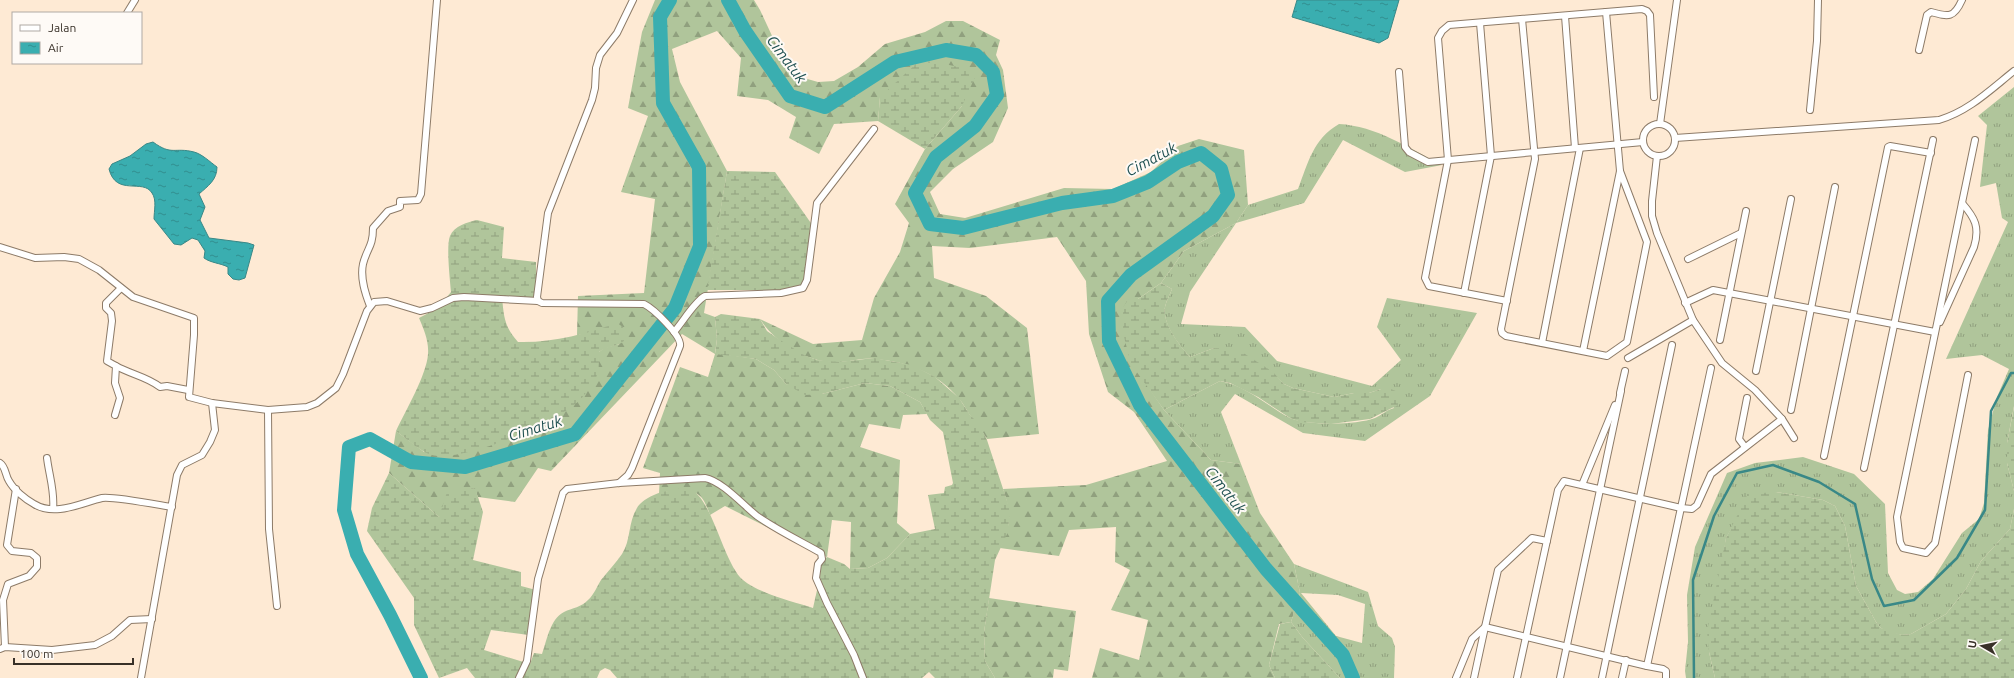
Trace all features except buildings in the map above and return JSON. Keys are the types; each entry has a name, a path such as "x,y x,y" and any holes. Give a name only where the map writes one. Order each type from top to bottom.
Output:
{"street":[{"path":"128,12 134,0"},
{"path":"370,306 364,292 362,272 363,262 373,241 373,228 388,211 399,209 400,201 418,200 421,194 437,0"},
{"path":"538,301 548,213 592,100 595,88 596,68 600,55 617,34 633,0"},
{"path":"1660,124 1677,0"},
{"path":"1810,110 1817,41 1818,0"},
{"path":"1919,50 1926,15 1931,12 1947,16 1954,13 1962,0"},
{"path":"1507,301 1429,286 1425,278 1448,160 1438,38 1442,31 1449,25 1642,9 1647,11 1650,16 1654,97"},
{"path":"1583,351 1620,171 1606,12"},
{"path":"1542,343 1578,148 1565,16"},
{"path":"1522,19 1535,160 1501,329 1502,333 1506,336 1607,356 1627,342 1647,242 1620,171"},
{"path":"1464,293 1491,156 1480,23"},
{"path":"1675,138 1939,120 1955,115 1972,105 2014,70"},
{"path":"1399,72 1405,147 1409,152 1428,162 1643,142"},
{"path":"1660,124 1670,128 1675,138 1672,149 1663,156 1657,156 1648,152 1643,142 1646,131 1654,125 1660,124"},
{"path":"672,331 685,320 699,299 705,296 781,293 803,288 807,280 818,202 820,197 874,128"},
{"path":"1864,468 1934,140"},
{"path":"1968,375 1935,544 1926,554 1904,548 1900,542 1897,517 1975,140"},
{"path":"1824,456 1888,148 1890,146 1931,153"},
{"path":"1657,156 1652,201 1652,216 1657,233 1693,320 1722,363 1756,390 1782,419 1794,438"},
{"path":"1790,410 1812,308 1835,187"},
{"path":"1756,371 1791,199"},
{"path":"1935,332 1978,234 1971,213 1962,203"},
{"path":"1720,340 1746,211"},
{"path":"1688,259 1741,233"},
{"path":"0,248 34,258 64,257 79,260 99,270 133,297 194,318 194,335 188,390 189,397 212,403 268,410 307,407 330,394 343,374 370,306 374,302 387,300 420,311 432,308 453,298 464,297 538,301 542,303 644,304 651,307 679,338 680,346 632,468 628,476 619,483"},
{"path":"121,288 106,303 106,308 111,313 112,321 107,361 128,373 155,383 160,387 168,386 188,390"},
{"path":"1685,303 1713,290 1935,332"},
{"path":"1628,358 1693,320"},
{"path":"1602,678 1672,345"},
{"path":"115,415 120,398 115,383 116,366"},
{"path":"1647,666 1711,368"},
{"path":"1560,678 1625,371"},
{"path":"1582,485 1621,391"},
{"path":"1744,447 1739,439 1747,398"},
{"path":"141,678 177,475 182,465 202,455 210,442 215,430 212,403"},
{"path":"268,410 269,528 277,606"},
{"path":"1517,678 1558,490 1564,481 1681,508 1692,509 1697,505 1711,474 1782,419"},
{"path":"47,458 54,498 53,509"},
{"path":"0,463 4,467 10,483 16,489 34,504 53,509 85,504 104,498 172,507"},
{"path":"519,678 527,661 538,579 563,493 567,489 619,483 711,479 757,515 821,553 822,558 818,564 816,578 854,655 863,678"},
{"path":"16,489 7,545 12,551 31,553 37,558 37,567 29,576 8,584 3,600 3,648 52,650 95,645 112,636 130,620 152,619"},
{"path":"1474,678 1498,570 1532,538 1547,541"},
{"path":"1486,627 1663,669 1666,671 1666,678"},
{"path":"1457,678 1472,639 1486,627"},
{"path":"1622,678 1626,660"}],"green space":[{"path":"655,0 754,0 780,53 797,76 818,82 834,81 858,67 885,44 925,32 946,21 963,21 1000,40 996,55 1003,70 1008,108 993,142 953,169 930,192 940,214 965,218 1064,188 1113,189 1151,172 1178,146 1199,139 1244,150 1248,205 1236,223 1184,251 1161,283 1138,299 1149,388 1164,410 1211,460 1241,464 1260,513 1294,564 1300,593 1291,622 1279,624 1269,665 1275,678 1092,678 1100,648 1139,660 1148,620 1111,610 1130,570 1115,562 1116,527 1069,530 1059,556 1000,548 1009,519 1008,506 1003,489 1086,485 1167,461 1134,412 1108,392 1089,334 1086,281 1057,237 970,248 932,246 934,278 986,296 1027,328 1039,434 987,439 962,402 951,390 942,382 922,370 899,363 876,359 840,362 817,360 794,351 775,337 767,328 760,319 813,344 862,340 874,298 900,252 909,223 895,204 925,149 962,106 880,97 878,121 834,124 819,154 789,138 796,117 768,100 737,96 741,58 717,31 672,49 680,82 727,171 704,313 715,317 717,339 715,353 756,359 774,370 786,384 822,394 865,383 890,386 920,402 927,414 903,415 900,429 869,424 860,447 900,460 897,523 910,534 887,558 868,568 850,569 851,522 832,520 827,557 725,506 710,515 702,498 696,493 673,491 659,494 660,473 643,468 680,367 708,377 715,354 682,334 551,471 538,468 515,502 478,497 474,488 439,517 389,473 396,431 424,452 597,374 599,352 604,348 620,344 587,334 577,335 578,296 644,293 655,199 621,192 648,116 628,108 642,32"},
{"path":"918,62 940,63 968,69 975,77 962,106 925,149 878,121 880,97"},
{"path":"2014,87 2014,406 2007,443 2007,463 2014,491 2014,509 2010,529 1981,561 1966,589 1946,614 1911,634 1902,635 1888,632 1881,628 1876,622 1856,586 1845,526 1835,506 1823,500 1776,492 1735,522 1726,538 1709,652 1715,678 1686,678 1685,671 1688,642 1687,595 1695,547 1727,473 1755,463 1803,457 1854,474 1885,504 1888,573 1897,590 1905,594 1918,592 1933,579 1962,533 1979,519 1984,503 1988,430 1997,397 2009,369 1982,355 1946,359 2008,222 2002,218 1996,183 1980,187 1987,125 1978,116"},
{"path":"1339,124 1379,133 1442,165 1405,172 1343,140 1304,203 1236,223 1248,205 1298,189 1312,152 1317,144 1330,130"},
{"path":"727,171 775,172 813,226 807,280 795,290 707,290"},
{"path":"477,220 504,227 502,258 536,262 536,297 502,297 503,310 507,326 518,342 543,341 569,337 617,323 623,327 624,341 599,352 598,373 595,380 581,399 553,419 510,439 487,447 446,456 432,455 418,448 396,431 420,382 427,362 428,345 419,318 438,308 451,292 448,255 450,236 458,227"},
{"path":"1236,223 1190,292 1181,324 1245,327 1277,361 1372,386 1401,360 1377,327 1387,298 1477,313 1430,396 1365,441 1303,433 1235,394 1221,412 1241,464 1211,460 1164,410 1220,381 1239,387 1281,413 1298,421 1332,424 1357,422 1375,418 1394,408 1381,389 1369,393 1354,393 1334,397 1293,388 1284,384 1272,372 1214,348 1190,357 1177,341 1166,320 1165,307 1172,289 1161,283 1184,251"},
{"path":"1161,283 1172,289 1165,307 1166,320 1177,341 1190,357 1214,348 1233,349 1245,354 1273,372 1284,384 1293,388 1334,397 1354,393 1369,393 1381,389 1391,389 1398,392 1398,405 1370,419 1331,424 1301,422 1290,418 1258,397 1230,383 1220,381 1164,410 1131,364 1123,333 1123,307 1128,300 1138,299"},
{"path":"721,314 760,319 767,331 804,355 817,360 839,362 874,358 912,365 935,377 959,398 970,415 979,424 987,440 1010,510 1008,532 995,560 984,632 985,661 995,678 935,678 929,672 922,678 617,678 610,670 605,668 600,671 597,678 475,678 467,668 439,678 414,625 414,598 367,531 372,508 389,473 439,517 447,492 475,488 483,512 473,560 521,572 521,586 536,590 529,635 491,630 484,650 530,664 534,653 542,654 552,625 559,615 586,602 622,554 627,543 634,513 639,505 651,496 660,493 686,488 695,492 709,513 729,558 743,580 767,593 813,608 820,577 821,563 827,557 844,564 850,569 868,568 887,558 910,534 935,529 928,495 944,493 945,487 952,485 953,483 943,432 930,420 920,402 890,386 865,383 822,394 805,395 786,384 774,370 756,359 715,354 717,339 715,317"},
{"path":"2014,407 2014,491 2007,463 2007,443"},
{"path":"1776,492 1823,500 1835,506 1845,526 1856,586 1876,622 1881,628 1902,635 1911,634 1946,614 1966,589 1981,561 2010,529 2014,509 2014,678 1715,678 1709,652 1707,632 1726,538 1748,494"},
{"path":"1294,564 1368,592 1378,626 1392,638 1395,647 1394,678 1340,678 1303,638 1291,622 1300,593","holes":["1301,593 1338,595 1365,604 1362,643 1336,636"]},
{"path":"989,598 1076,611 1068,671 1054,669 1053,678 995,678 985,661 984,632"},
{"path":"1291,622 1303,638 1340,678 1275,678 1269,665 1280,624"}],"water":[{"path":"1297,0 1399,0 1388,38 1379,43 1292,17"},
{"path":"153,142 169,150 197,153 217,167 217,172 214,179 199,194 205,207 200,220 209,238 254,245 245,278 239,280 233,279 228,274 228,267 204,258 205,251 198,240 192,238 181,245 174,244 154,219 155,202 152,193 148,189 142,187 123,185 112,177 109,169 112,164 130,156 146,144"}],"waterway":[{"name":"Cimatuk","path":"421,678 390,615 357,554 344,510 349,447 370,439 411,462 465,467 575,434 675,308 700,246 699,167 663,103 660,17 670,0"},
{"name":"Cimatuk","path":"728,0 745,31 790,96 825,107 895,62 946,50 976,55 993,72 997,95 975,126 936,157 915,193 930,224 963,228 1062,203 1113,196 1148,182 1178,162 1201,153 1221,169 1228,195 1213,216 1131,275 1108,301 1109,341 1140,405 1266,569 1343,655 1353,678"},
{"path":"1694,678 1693,580 1714,516 1737,473 1773,465 1819,482 1855,504 1872,579 1884,606 1914,600 1957,558 1985,510 1991,411 2011,373 2014,373"}]}
